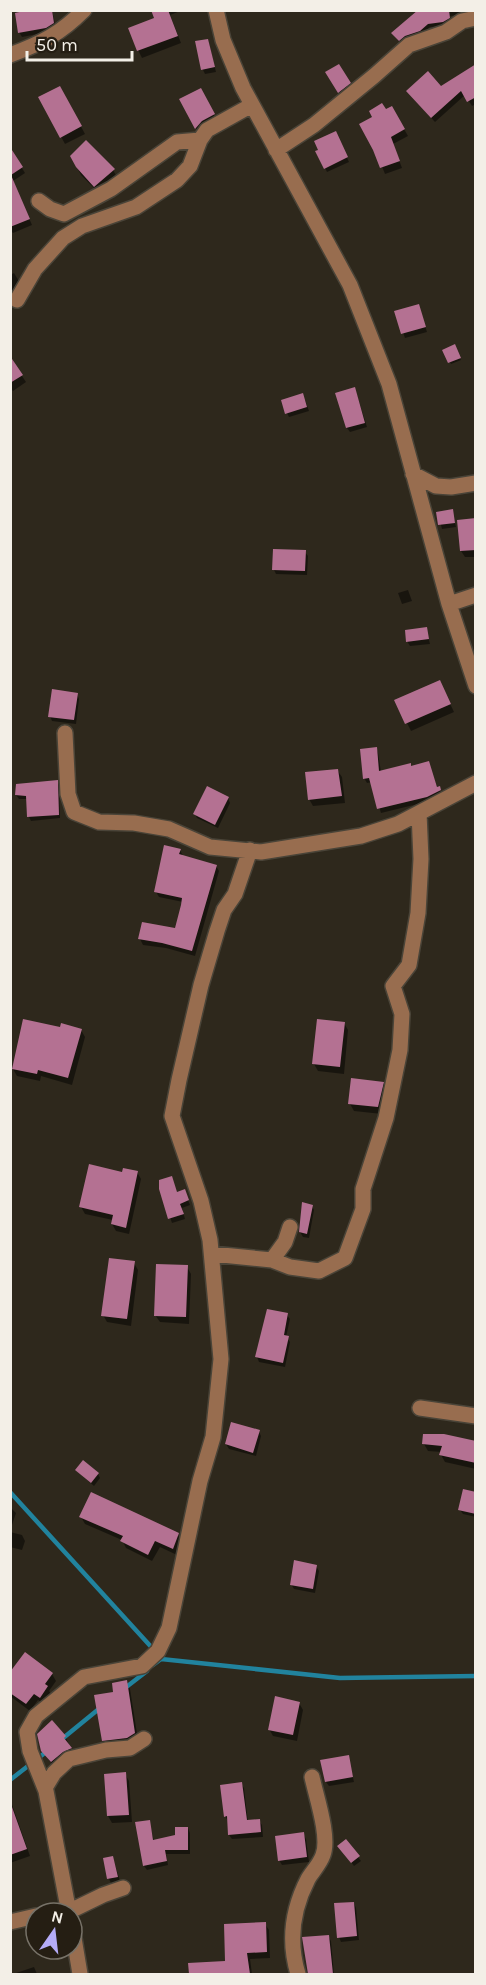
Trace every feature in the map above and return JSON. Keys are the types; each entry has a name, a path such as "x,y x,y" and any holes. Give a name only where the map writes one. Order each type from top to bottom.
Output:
{"street":[{"path":"10,55 39,44 64,29 84,10"},
{"path":"216,10 224,40 252,105 350,285 389,384 449,604 476,686"},
{"path":"276,150 314,125 409,45 446,32 462,21 476,18"},
{"path":"17,300 35,269 63,238 82,226 136,207 177,180 190,165 200,140 207,130 252,105"},
{"path":"39,201 50,209 64,214 111,189 177,142 200,140"},
{"path":"413,474 436,486 451,487 476,483"},
{"path":"449,604 476,595"},
{"path":"65,733 68,794 74,812 99,822 134,823 170,829 210,847 261,852 361,836 398,824 476,783"},
{"path":"212,1254 272,1260 319,1271 345,1258 363,1209 363,1190 386,1118 400,1050 402,1014 393,986 409,965 418,913 421,859 419,813"},
{"path":"66,1901 45,1788 30,1750 27,1732 36,1716 84,1677 142,1666 158,1651 169,1628 200,1481 213,1437 221,1359 210,1240 201,1201 172,1116 186,1048 217,931 224,910 235,894 250,850"},
{"path":"272,1260 285,1242 291,1227"},
{"path":"420,1408 476,1416"},
{"path":"45,1788 54,1773 69,1759 106,1750 130,1748 144,1739"},
{"path":"298,1974 294,1963 292,1935 294,1912 323,1854 324,1835 312,1777"},
{"path":"84,1905 123,1888"}],"building":[{"path":"28,10 52,10 54,23 46,28 18,33 15,13"},
{"path":"151,10 168,10 178,36 137,51 128,28 154,18"},
{"path":"418,10 449,10 450,18 443,22 428,24 420,31 405,36 399,41 391,33"},
{"path":"208,39 215,67 201,70 195,41"},
{"path":"339,64 351,83 338,93 325,72"},
{"path":"476,64 476,97 467,102 461,91 431,118 406,91 428,71 441,86"},
{"path":"60,86 82,126 60,138 38,97"},
{"path":"201,88 215,114 202,121 195,129 179,99"},
{"path":"382,103 386,109 392,106 405,129 391,137 400,161 380,168 359,124 372,117 369,111"},
{"path":"336,131 348,157 324,169 315,151 318,150 314,141"},
{"path":"86,140 115,169 94,187 76,167 70,156"},
{"path":"10,147 23,167 11,175 30,219 10,227"},
{"path":"419,304 426,327 401,334 394,311"},
{"path":"455,344 461,358 448,363 442,350"},
{"path":"10,356 23,375 10,383"},
{"path":"355,387 365,423 346,428 335,393"},
{"path":"303,393 307,407 285,414 281,400"},
{"path":"453,509 455,523 438,525 436,512"},
{"path":"476,518 476,550 460,551 457,520"},
{"path":"273,549 306,550 305,571 272,570"},
{"path":"427,627 429,639 406,642 405,630"},
{"path":"440,680 451,704 405,724 394,700"},
{"path":"52,689 78,693 74,720 48,717"},
{"path":"377,747 379,771 429,761 437,787 440,786 441,790 427,797 377,809 369,778 363,779 360,749"},
{"path":"338,769 342,796 308,800 305,772"},
{"path":"58,780 59,815 27,817 26,796 15,795 16,784"},
{"path":"207,786 229,797 215,825 193,814"},
{"path":"164,845 181,849 179,854 217,865 192,951 138,939 142,922 175,928 182,898 154,892"},
{"path":"23,1019 60,1027 61,1023 82,1029 68,1078 38,1070 37,1074 12,1069"},
{"path":"317,1019 345,1022 340,1067 312,1064"},
{"path":"351,1078 384,1082 378,1107 348,1104"},
{"path":"89,1164 122,1172 123,1168 138,1171 126,1228 111,1224 113,1215 79,1207"},
{"path":"172,1176 177,1192 185,1189 189,1200 180,1204 184,1214 168,1219 159,1189 159,1180"},
{"path":"302,1202 313,1205 307,1234 299,1232"},
{"path":"109,1258 135,1261 127,1319 101,1316"},
{"path":"156,1264 188,1265 186,1317 154,1316"},
{"path":"267,1309 288,1313 284,1335 289,1336 283,1363 255,1357"},
{"path":"231,1422 260,1430 253,1453 225,1444"},
{"path":"423,1434 444,1434 476,1441 476,1463 439,1455 442,1446 422,1444"},
{"path":"83,1460 99,1473 91,1483 75,1470"},
{"path":"463,1489 476,1492 476,1514 458,1510"},
{"path":"91,1492 179,1533 173,1549 155,1541 148,1555 120,1541 123,1536 79,1517"},
{"path":"294,1560 317,1565 313,1589 290,1585"},
{"path":"25,1652 53,1673 45,1684 48,1686 40,1698 34,1694 26,1704 10,1693 10,1672"},
{"path":"127,1680 135,1733 127,1738 102,1741 94,1695 113,1692 112,1683"},
{"path":"275,1696 300,1702 293,1735 268,1730"},
{"path":"52,1720 66,1736 64,1738 72,1748 51,1762 41,1751 37,1734"},
{"path":"349,1755 353,1777 325,1782 320,1760"},
{"path":"126,1772 129,1815 107,1816 104,1774"},
{"path":"242,1782 247,1820 260,1819 261,1832 228,1835 227,1816 224,1817 220,1785"},
{"path":"12,1807 27,1849 10,1855 10,1808"},
{"path":"150,1820 153,1840 175,1835 175,1827 188,1827 188,1850 165,1850 167,1861 143,1866 135,1822"},
{"path":"304,1832 307,1857 278,1861 275,1836"},
{"path":"346,1839 360,1856 351,1863 337,1846"},
{"path":"113,1856 118,1877 107,1879 103,1858"},
{"path":"354,1902 357,1936 337,1938 334,1903"},
{"path":"266,1922 267,1952 247,1953 250,1974 189,1974 188,1963 225,1961 224,1924"},
{"path":"329,1935 333,1974 308,1974 302,1937"}],"waterway":[{"path":"10,1492 154,1650"},
{"path":"153,1665 161,1659 340,1678 476,1676"},
{"path":"125,1688 147,1671"},
{"path":"62,1739 100,1708"},
{"path":"10,1780 46,1752"}]}
